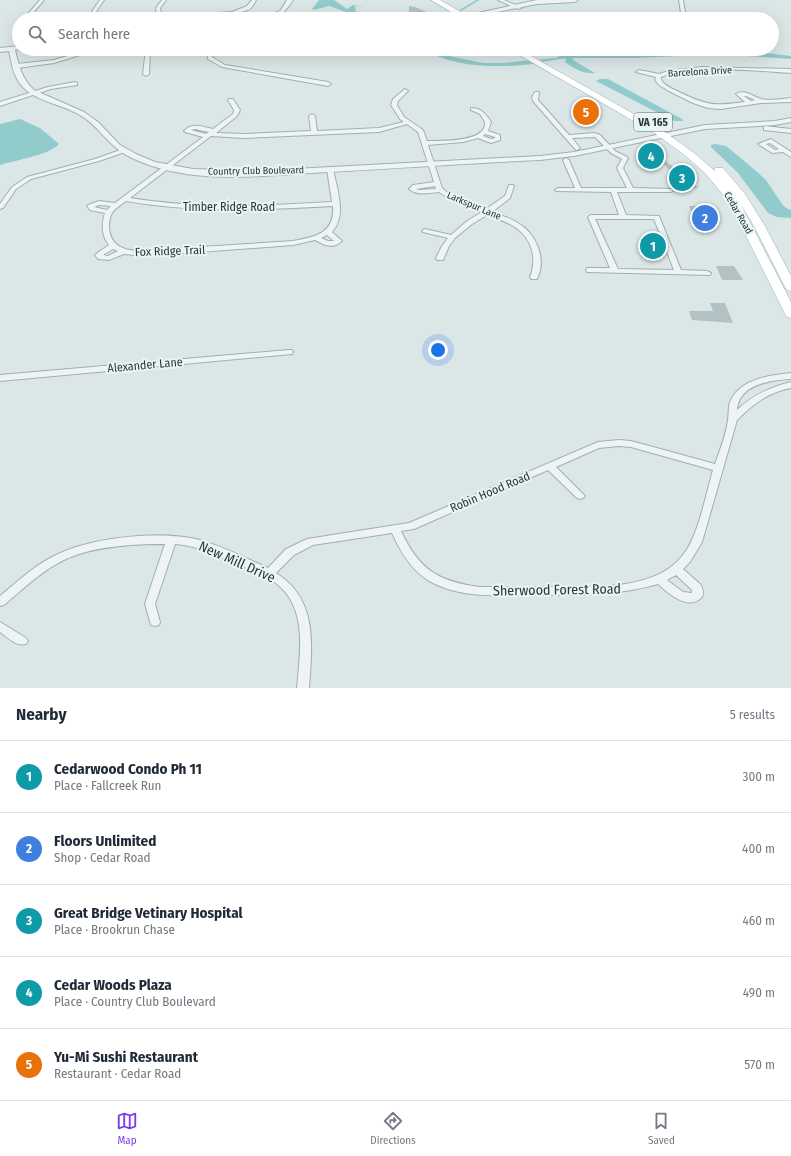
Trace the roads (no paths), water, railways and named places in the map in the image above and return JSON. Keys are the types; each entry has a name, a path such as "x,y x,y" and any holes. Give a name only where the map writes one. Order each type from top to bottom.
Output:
{"main road":[{"path":"427,0 452,12"},
{"path":"435,0 455,12"},
{"name":"Cedar Road","path":"525,56 552,65 709,160 732,184 746,204 791,287"},
{"name":"Cedar Road","path":"532,56 540,62 672,137 706,168 730,197 791,314"}],"street":[{"path":"32,12 42,0"},
{"path":"95,12 102,0"},
{"path":"159,12 158,8 164,0"},
{"path":"236,12 249,7 254,0"},
{"path":"281,12 288,6 290,0"},
{"path":"500,0 521,7"},
{"path":"509,0 521,7"},
{"path":"496,12 576,0"},
{"path":"681,0 683,12"},
{"path":"0,50 12,48"},
{"name":"Country Club Boulevard","path":"15,56 16,66 23,82 35,93 71,107 85,115 114,145 123,151 147,162 167,167 227,174 432,165 512,164 566,160 711,127 791,120"},
{"path":"16,66 57,60 72,56"},
{"path":"146,74 147,56"},
{"path":"210,56 210,58 224,66 328,84"},
{"name":"Barcelona Drive","path":"791,71 704,70 672,72 659,76 658,80 661,84 699,104 721,107 761,101 791,100"},
{"path":"639,72 659,76"},
{"path":"0,104 54,87 75,84"},
{"name":"Larkspur Lane","path":"404,91 394,104 400,115 422,131 437,184 441,190 447,195 515,224 529,235 539,261 534,277"},
{"path":"537,93 535,100 577,148"},
{"path":"750,103 739,96 739,94 747,94 761,101"},
{"path":"124,252 109,258 100,257 102,252 113,246 106,236 106,220 109,212 116,205 211,134 237,112 231,100"},
{"path":"425,143 463,140 478,136 485,132 489,126 488,122 482,113 473,109"},
{"path":"312,116 314,133"},
{"path":"211,134 236,136 379,130 408,122"},
{"name":"Country Club Boulevard","path":"672,137 740,129 769,128 791,131"},
{"path":"478,136 491,141 498,139 498,136 485,132"},
{"path":"567,137 595,135 611,150 625,158 620,168 631,190"},
{"name":"Country Club Boulevard","path":"432,165 445,162 549,157 611,150"},
{"path":"784,150 791,155"},
{"path":"1,207 14,188 29,178 97,160 123,151"},
{"path":"566,160 579,190"},
{"path":"316,238 329,244 339,240 327,232 336,220 330,169"},
{"path":"437,184 415,186 412,189 418,192 441,190"},
{"path":"440,258 444,247 451,237 466,224 487,212 508,197 511,186"},
{"path":"558,190 671,190"},
{"path":"613,190 623,216"},
{"name":"Timber Ridge Road","path":"124,199 164,206 208,209 334,204"},
{"path":"109,212 92,209 90,206 99,203 116,205"},
{"path":"615,271 591,217 657,216 678,272"},
{"path":"425,231 451,237"},
{"name":"Fox Ridge Trail","path":"113,246 124,252 158,254 293,243 316,238 327,232"},
{"path":"590,270 707,273"},
{"name":"Alexander Lane","path":"0,378 289,352"},
{"name":"Sherwood Forest Road","path":"395,529 402,546 413,562 423,572 434,579 464,589 479,591 608,590 641,586 659,579 676,569 691,553 697,542 733,419 735,399 741,391 749,386 766,380 791,376"},
{"name":"Sherwood Forest Road","path":"733,419 746,405 760,396 773,389 791,385"},
{"name":"Robin Hood Road","path":"269,574 290,552 310,542 411,526 598,445 619,443 631,444 718,468"},
{"path":"549,466 580,496"},
{"path":"155,622 150,604 171,540"},
{"name":"New Mill Drive","path":"0,602 49,564 78,550 107,544 171,540 201,544 269,574 280,580 290,590 296,599 302,616 306,637 303,688"},
{"path":"659,579 677,595 684,598 694,598 698,596 697,588 676,569"},
{"path":"0,626 22,641"}],"water":[{"path":"319,0 334,0 347,9 353,5 366,7 355,6 356,12 346,12 329,6 314,10 312,9"},
{"path":"779,55 791,56 791,59 748,56 779,56"},
{"path":"438,56 449,56 483,63 503,63 556,58 560,56 678,56 637,58 573,58 573,60 595,73 583,72 572,67 565,62 566,59 504,66 476,65 448,60"},
{"path":"600,79 608,79 682,119 683,121 674,121 596,81"},
{"path":"20,119 40,128 59,144 54,148 40,154 0,165 0,124"},
{"path":"715,144 726,146 766,180 782,204 791,210 791,218 777,217 768,213 738,173 711,147 711,145"}],"waterway":[{"path":"461,10 478,0"}],"place":[{"name":"Yu-Mi Sushi Restaurant","path":"586,112"},
{"name":"Cedar Woods Plaza","path":"651,156"},
{"name":"Great Bridge Vetinary Hospital","path":"682,178"},
{"name":"Floors Unlimited","path":"705,218"},
{"name":"Cedarwood Condo Ph 11","path":"653,246"}]}
